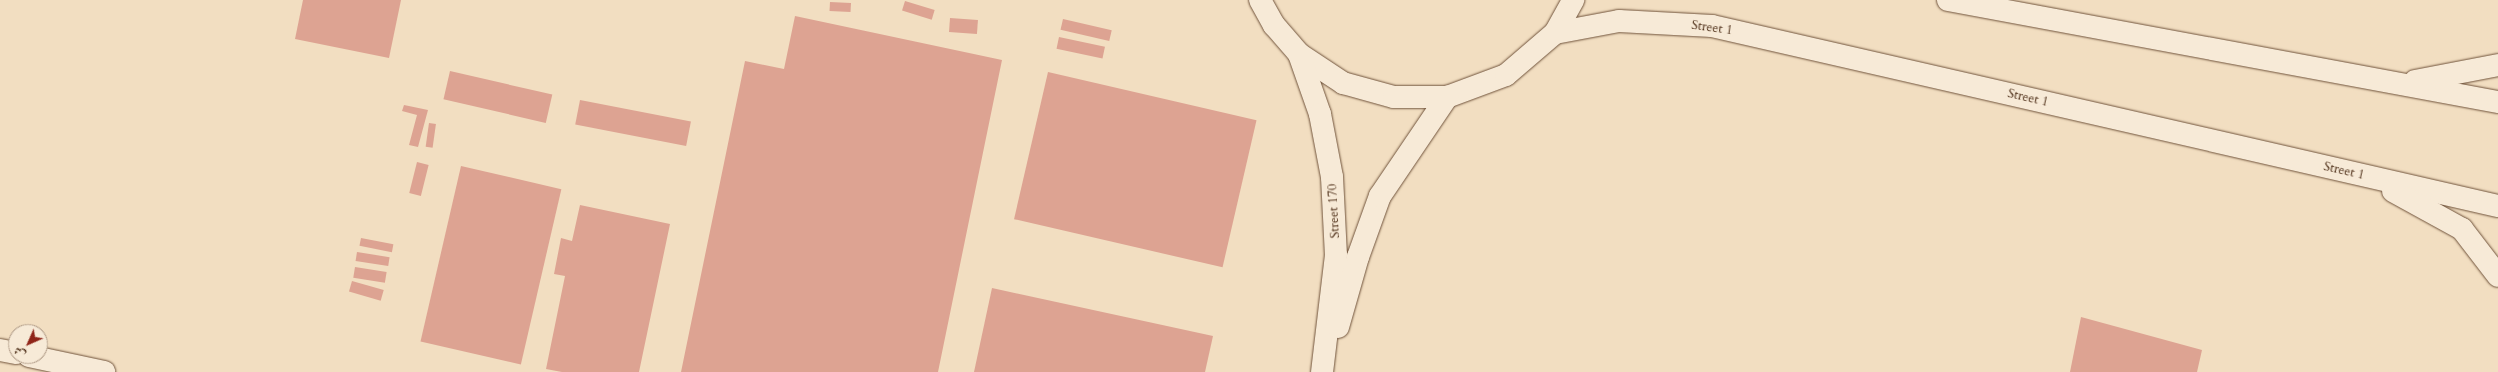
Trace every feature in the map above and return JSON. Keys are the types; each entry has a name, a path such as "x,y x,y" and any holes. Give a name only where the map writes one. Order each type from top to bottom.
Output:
{"street":[{"path":"1260,0 1274,25 1299,54 1343,83 1394,97 1447,97 1506,75 1555,33 1573,0"},
{"path":"1948,0 2498,102"},
{"name":"Street 1","path":"1555,33 1619,21 1712,26 2498,206"},
{"name":"Street 170","path":"1299,54 1320,114 1332,177 1336,255 1322,372"},
{"path":"2400,83 2498,65"},
{"path":"1326,372 1358,257 1380,196 1447,97"},
{"path":"2358,174 2462,229 2487,257 2498,276"},
{"path":"48,360 104,372"}],"building":[{"path":"303,0 401,0 389,58 295,39"},
{"path":"905,1 935,10 932,20 902,11"},
{"path":"830,2 851,3 851,12 830,11"},
{"path":"795,16 1002,60 938,372 681,372 745,61 784,69"},
{"path":"950,18 978,20 977,34 949,32"},
{"path":"1063,19 1112,30 1109,41 1061,30"},
{"path":"1059,37 1105,47 1102,59 1057,49"},
{"path":"450,71 552,95 546,123 443,99"},
{"path":"1048,72 1257,120 1223,267 1014,219"},
{"path":"580,100 691,122 686,146 575,125"},
{"path":"404,105 428,110 418,147 409,145 417,115 402,111"},
{"path":"429,123 436,124 433,148 426,147"},
{"path":"417,162 429,165 421,196 409,193"},
{"path":"461,166 561,189 521,365 421,341"},
{"path":"580,205 670,224 639,372 562,372 546,369 565,276 554,274 561,238 572,241"},
{"path":"361,238 393,244 392,252 359,246"},
{"path":"357,252 390,257 388,266 356,261"},
{"path":"355,267 387,272 385,283 353,278"},
{"path":"352,281 384,290 381,301 349,292"},
{"path":"992,288 1213,336 1205,372 974,372"},
{"path":"2081,317 2202,350 2197,372 2070,372"}]}
